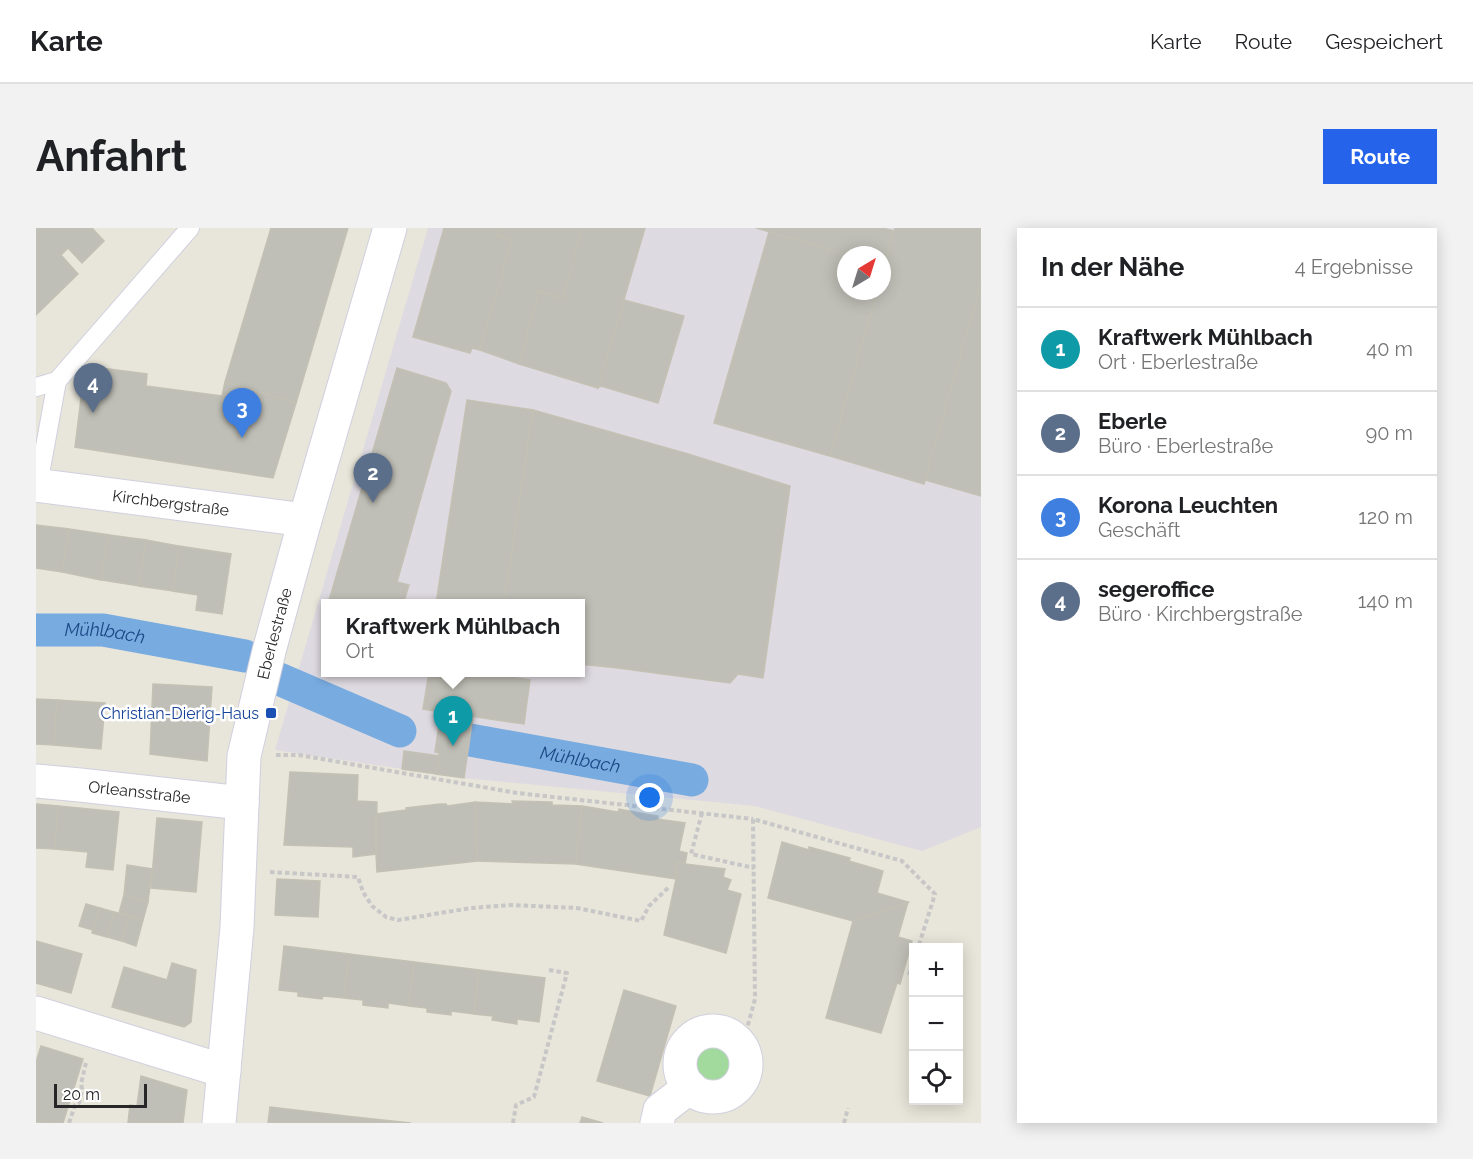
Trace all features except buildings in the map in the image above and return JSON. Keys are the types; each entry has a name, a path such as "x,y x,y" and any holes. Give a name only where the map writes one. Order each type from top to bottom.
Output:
{"street":[{"name":"Eberlestraße","path":"219,1123 237,927 244,756 269,651 305,520 390,228"},
{"name":"Kirchbergstraße","path":"37,485 305,520"},
{"name":"Orleansstraße","path":"36,782 242,803"},
{"path":"36,1013 224,1071"},
{"path":"723,1032 730,1035 742,1047 745,1055 745,1071 738,1086 732,1091 724,1095 706,1096 690,1087 685,1080 680,1063 686,1046 698,1034 723,1032"},
{"path":"657,1123 660,1110 690,1087"}],"lane":[{"path":"37,485 57,381 190,228"},
{"path":"36,387 57,381"}],"path":[{"path":"244,756 299,755 517,793 753,819 902,861 935,894 920,943"},
{"path":"702,813 691,854 754,868"},
{"path":"742,1047 755,999 753,819"},
{"path":"239,870 358,877 363,892 372,906 386,917 398,920 471,908 512,905 577,908 642,921 649,906 669,886"},
{"path":"513,1123 516,1105 534,1097 567,973 549,970"},
{"path":"69,1123 75,1105 81,1096 81,1084 94,1031"},
{"path":"844,1123 848,1108"}],"shaded area":[{"path":"428,228 981,228 981,827 922,851 755,806 464,778 275,750"}],"green space":[{"path":"713,1044 727,1050 733,1064 727,1078 713,1084 699,1078 693,1064 699,1050"}],"waterway":[{"name":"Mühlbach","path":"36,630 103,630 245,656"},
{"name":"Mühlbach","path":"279,679 400,731"},
{"name":"Mühlbach","path":"470,740 692,780"}],"place":[{"name":"segeroffice","path":"93,413"},
{"name":"Korona Leuchten","path":"242,438"},
{"name":"Eberle","path":"373,503"},
{"name":"Christian-Dierig-Haus","path":"271,713"},
{"name":"Kraftwerk Mühlbach","path":"453,746"}]}
